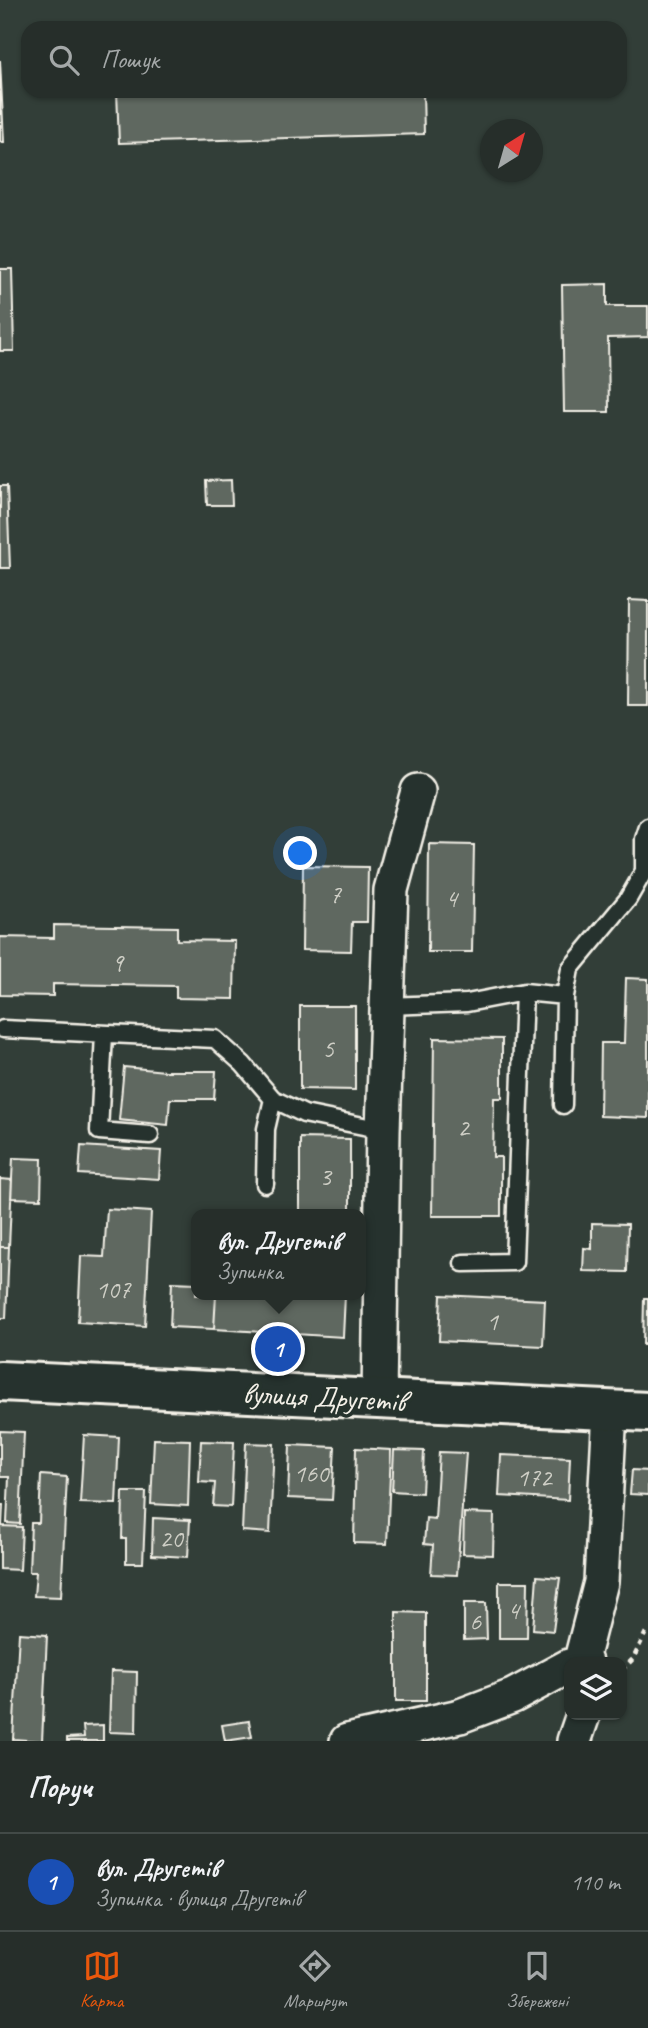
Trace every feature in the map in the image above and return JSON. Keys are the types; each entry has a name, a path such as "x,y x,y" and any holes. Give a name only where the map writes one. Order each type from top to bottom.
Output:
{"main road":[{"name":"вулиця Другетів","path":"0,1381 648,1412"}],"street":[{"path":"379,1399 383,1130 391,890 418,791"},
{"path":"578,1657 601,1582 610,1410"},
{"path":"346,1741 460,1716 513,1696 564,1669"},
{"path":"574,1741 581,1720"}],"lane":[{"path":"562,1105 565,996 570,969 628,899 644,871 644,839 648,827"},
{"path":"463,1264 514,1262 524,992"},
{"path":"387,1006 467,1003 524,992 565,996"},
{"path":"3,1029 215,1039 243,1064 273,1099 304,1114 383,1130"},
{"path":"104,1034 99,1131 150,1135"},
{"path":"265,1184 266,1129 273,1099"}],"path":[{"path":"627,1665 633,1659 648,1628"}],"building":[{"path":"0,60 4,142 0,142"},
{"path":"117,98 423,98 424,134 119,143"},
{"path":"0,269 12,269 14,351 0,351"},
{"path":"607,284 607,306 648,306 648,337 608,338 609,412 564,412 562,285"},
{"path":"231,480 232,505 207,505 206,481"},
{"path":"0,486 7,486 10,568 0,568"},
{"path":"629,600 648,601 648,706 628,706"},
{"path":"429,844 474,845 472,952 428,952"},
{"path":"303,866 368,867 367,922 352,922 351,951 302,950"},
{"path":"54,925 177,927 177,940 235,941 234,999 176,998 176,986 53,984 53,996 0,995 0,937 54,938"},
{"path":"626,978 648,979 648,1118 600,1116 601,1043 624,1043"},
{"path":"300,1006 355,1006 355,1090 300,1089"},
{"path":"434,1038 502,1039 502,1098 494,1098 493,1157 501,1157 501,1216 432,1216"},
{"path":"124,1067 165,1071 216,1071 214,1099 170,1099 168,1125 119,1120"},
{"path":"300,1138 350,1139 350,1209 300,1209"},
{"path":"81,1146 161,1151 159,1179 79,1174"},
{"path":"13,1158 42,1159 41,1199 11,1198"},
{"path":"0,1179 12,1180 9,1247 0,1247"},
{"path":"107,1209 151,1212 145,1326 78,1322 81,1256 104,1257"},
{"path":"592,1223 628,1224 627,1272 583,1271 584,1248 592,1249"},
{"path":"0,1247 9,1247 6,1318 0,1318"},
{"path":"172,1282 191,1283 191,1300 216,1300 214,1329 170,1327"},
{"path":"441,1295 545,1300 543,1346 439,1341"},
{"path":"644,1298 648,1298 648,1345 643,1345"},
{"path":"216,1300 345,1300 343,1337 214,1329"},
{"path":"0,1431 24,1432 20,1524 7,1523 9,1477 0,1477"},
{"path":"84,1435 119,1437 116,1504 80,1503"},
{"path":"154,1439 190,1440 188,1506 151,1504"},
{"path":"201,1441 234,1442 231,1507 213,1506 215,1483 199,1482"},
{"path":"246,1443 274,1444 270,1533 242,1531"},
{"path":"290,1445 335,1447 332,1500 288,1498"},
{"path":"356,1448 391,1450 387,1544 354,1543"},
{"path":"394,1450 424,1451 422,1493 392,1491"},
{"path":"439,1452 466,1453 457,1575 431,1574 433,1545 424,1544 426,1518 435,1519"},
{"path":"501,1455 570,1458 568,1500 499,1496"},
{"path":"632,1470 648,1471 648,1495 630,1494"},
{"path":"41,1475 67,1477 61,1597 34,1596 36,1572 29,1572 31,1523 39,1523"},
{"path":"123,1492 146,1492 143,1563 126,1563 126,1539 122,1539"},
{"path":"0,1505 3,1505 2,1526 22,1527 20,1570 0,1569"},
{"path":"464,1513 494,1514 493,1555 463,1554"},
{"path":"153,1518 190,1520 188,1557 152,1555"},
{"path":"537,1576 560,1578 553,1631 533,1629"},
{"path":"499,1582 528,1582 527,1638 499,1638"},
{"path":"464,1603 486,1603 487,1639 464,1640"},
{"path":"396,1612 426,1613 426,1701 396,1701"},
{"path":"19,1633 47,1635 42,1741 13,1739"},
{"path":"111,1671 137,1672 136,1733 109,1732"},
{"path":"249,1721 252,1737 225,1741 222,1725"},
{"path":"103,1725 103,1741 67,1741 67,1738 84,1737 83,1726"}],"place":[{"name":"вул. Другетів","path":"278,1349"}]}
